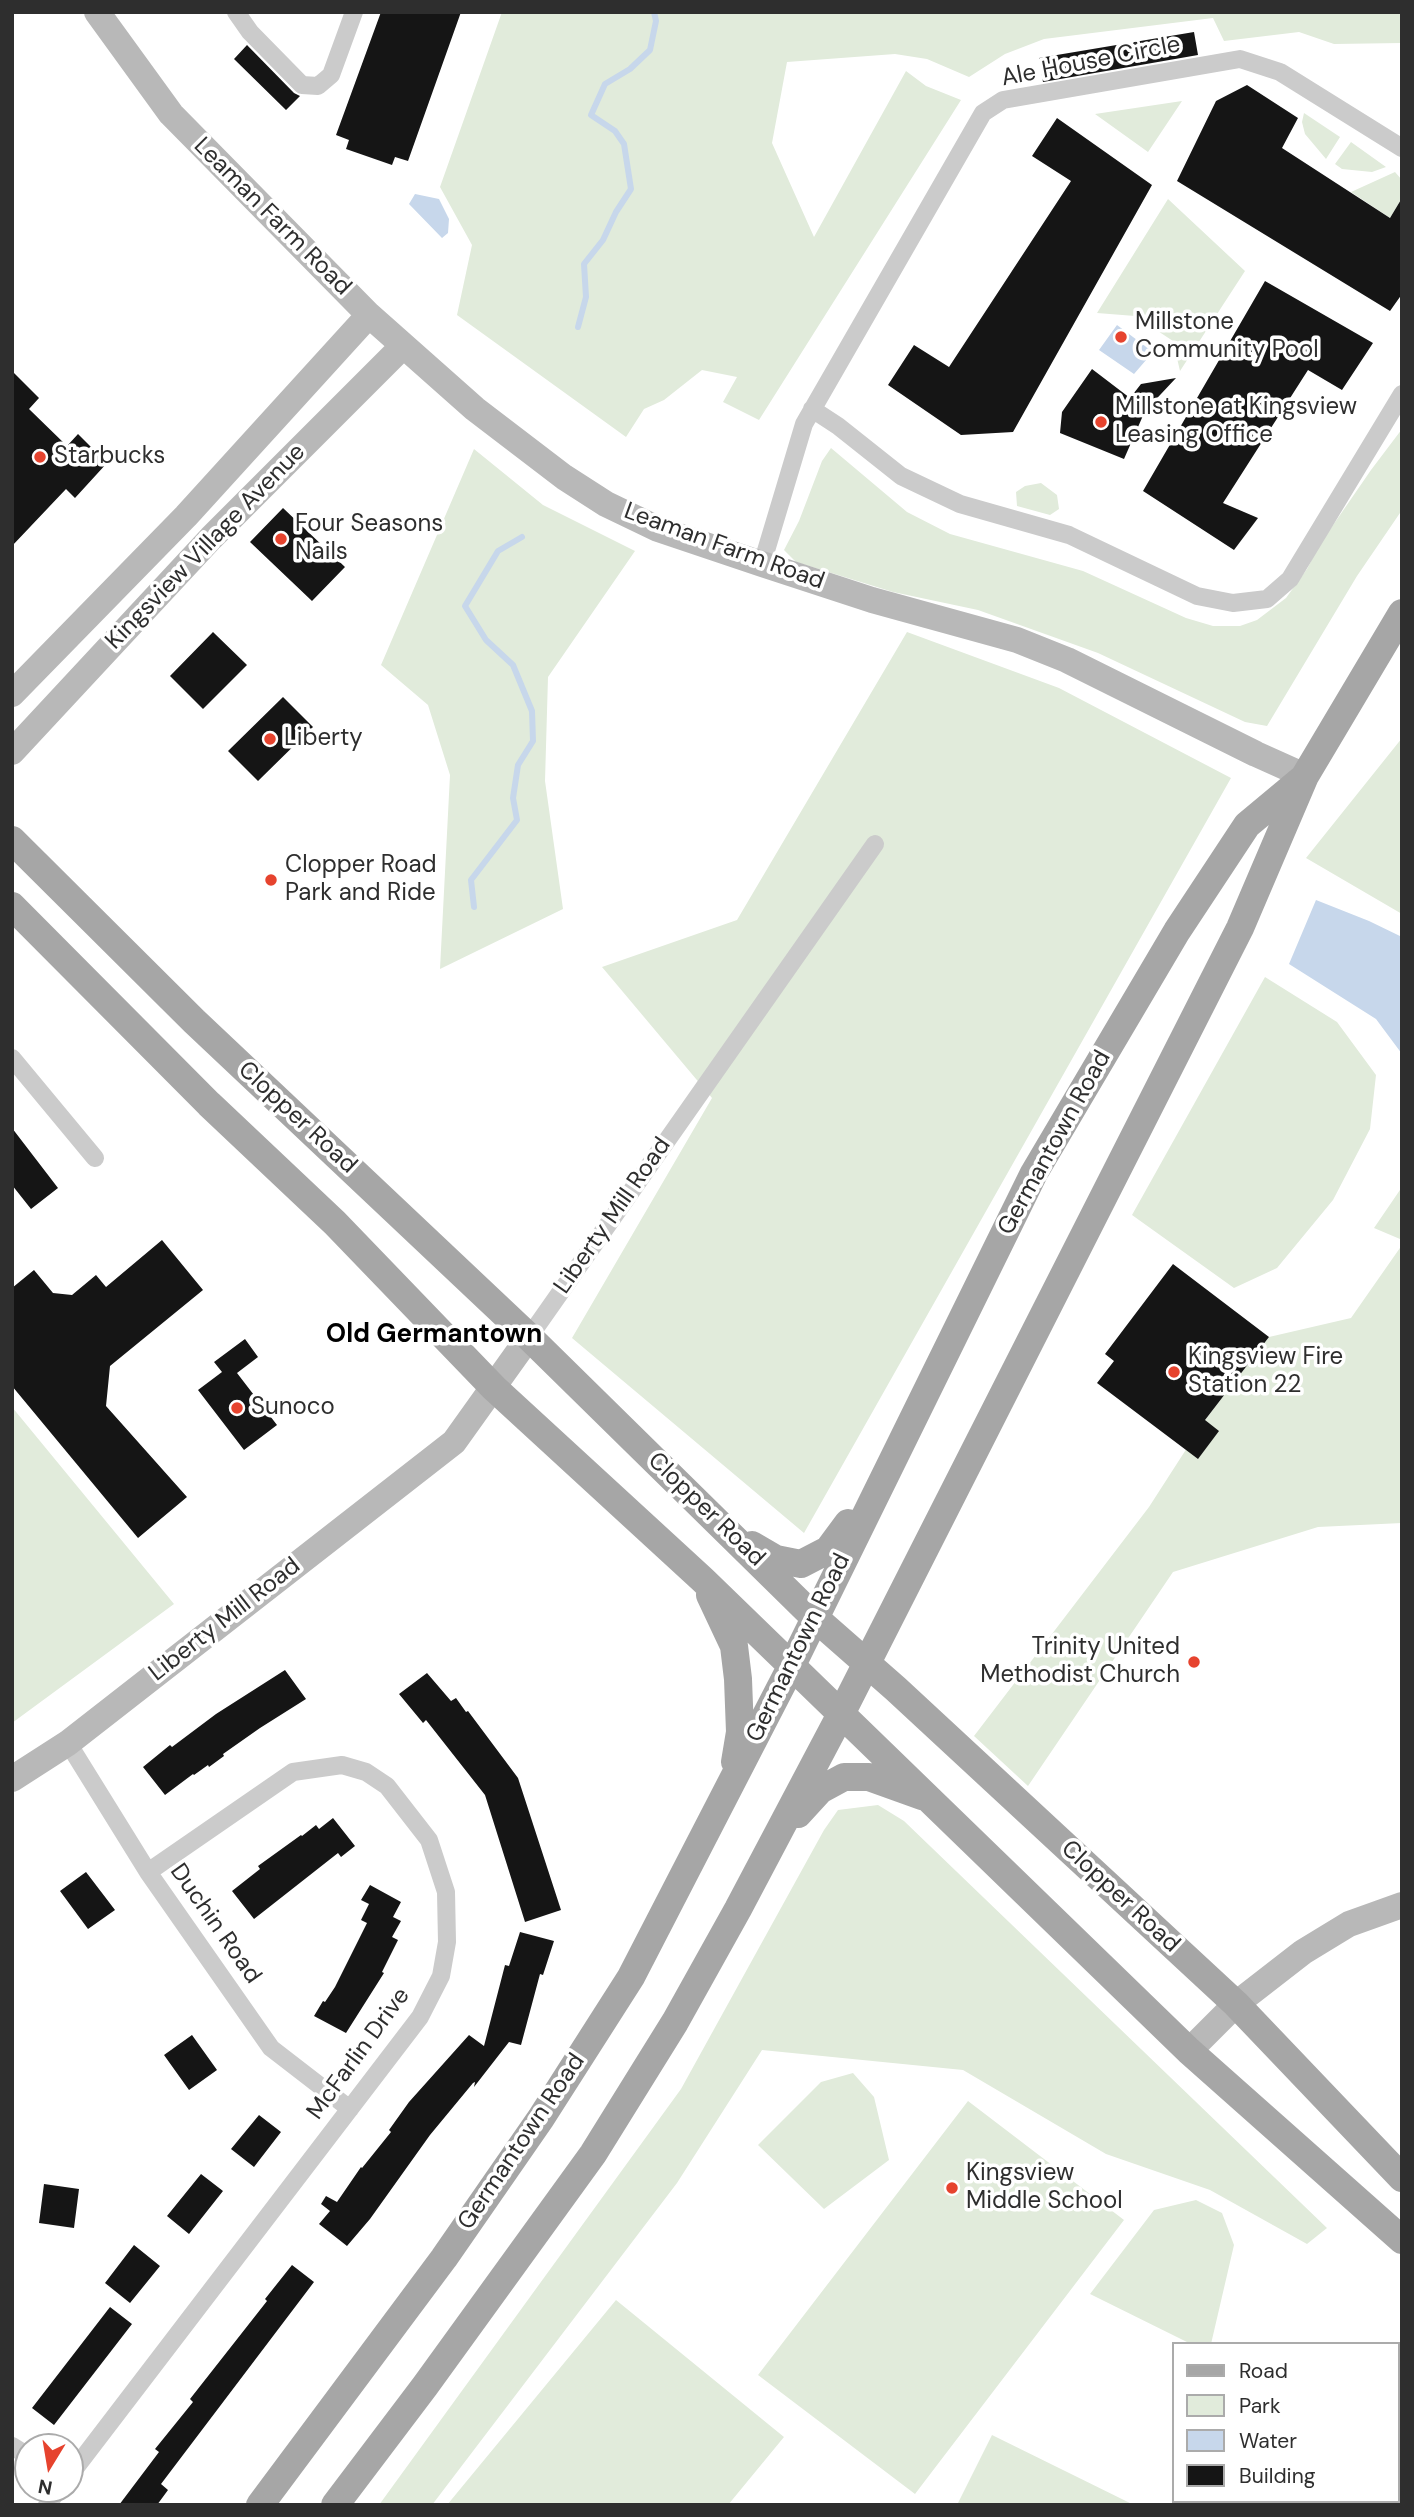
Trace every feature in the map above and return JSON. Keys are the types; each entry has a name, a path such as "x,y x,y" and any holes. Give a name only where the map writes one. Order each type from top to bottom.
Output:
{"main road":[{"name":"Germantown Road","path":"335,2505 593,2154 675,2022 841,1714 1240,928 1305,776 1402,612"},
{"name":"Germantown Road","path":"260,2505 444,2258 541,2118 631,1977 791,1667 1034,1174 1177,931 1247,825 1305,776"},
{"name":"Clopper Road","path":"12,840 194,1021 529,1337 814,1617 1236,2004 1402,2178"},
{"name":"Clopper Road","path":"12,906 209,1104 335,1223 494,1388 703,1580 1189,2051 1402,2240"},
{"path":"726,1530 776,1559 801,1564 828,1550 887,1470"},
{"path":"703,1580 734,1646 740,1732 733,1781"},
{"path":"775,1839 820,1790 844,1777 869,1777 929,1798"}],"street":[{"name":"Leaman Farm Road","path":"97,12 171,114 369,315 475,409 564,477 607,504 658,529 872,600 1017,640 1067,660 1305,776"},
{"path":"236,12 250,32 302,85 318,86 331,75 354,12"},
{"name":"Ale House Circle","path":"762,564 803,424 983,113 1003,100 1240,60 1280,72 1402,148"},
{"name":"Kingsview Village Avenue","path":"12,694 186,516 369,315"},
{"name":"Kingsview Village Avenue","path":"12,752 211,538 403,346"},
{"path":"812,409 901,476 960,504 1069,535 1197,596 1233,603 1267,599 1290,579 1402,394"},
{"name":"Liberty Mill Road","path":"12,1779 68,1743 454,1442 875,844"},
{"path":"12,1059 95,1158"},
{"name":"Duchin Road","path":"68,1743 148,1872 271,2048 350,2109"},
{"name":"McFarlin Drive","path":"84,2457 420,2017 441,1976 447,1942 446,1892 429,1840 387,1786 366,1772 342,1765 293,1772 148,1872"},
{"path":"1189,2051 1236,2004 1303,1952 1349,1924 1402,1905"}],"green space":[{"path":"502,12 1402,12 1402,43 1334,44 1299,32 1224,41 1213,18 1044,39 1005,54 969,77 927,59 895,54 787,62 772,143 814,237 906,71 926,86 961,100 759,420 723,402 737,377 702,370 664,400 644,409 626,437 457,315 472,245 440,187"},
{"path":"1182,101 1148,152 1095,114"},
{"path":"1304,113 1340,137 1326,159 1305,134 1302,122"},
{"path":"1351,142 1386,167 1372,172 1342,169 1335,164"},
{"path":"1395,172 1402,180 1402,198 1390,218 1351,192"},
{"path":"1168,199 1245,271 1180,371 1173,341 1135,316 1097,313"},
{"path":"1402,429 1402,510 1357,576 1267,726 1245,722 1098,653 978,610 893,592 796,562 784,550 799,521 822,461 831,448 907,512 950,534 1083,571 1186,618 1213,626 1240,626 1257,620 1286,598 1307,569 1320,544"},
{"path":"474,449 543,505 635,551 548,677 545,781 563,909 440,969 450,775 428,705 381,665"},
{"path":"1041,483 1057,495 1059,509 1050,515 1017,506 1016,492 1025,486"},
{"path":"907,632 1059,688 1231,778 804,1533 572,1338 712,1098 602,967 737,920"},
{"path":"1402,738 1402,914 1306,858"},
{"path":"1265,977 1337,1022 1376,1075 1370,1129 1333,1200 1277,1268 1234,1288 1132,1215"},
{"path":"1402,1187 1402,1237 1400,1239 1374,1228"},
{"path":"1402,1245 1402,1523 1318,1527 1173,1572 1028,1786 974,1736 1149,1507 1205,1420 1269,1337 1351,1318"},
{"path":"12,1407 174,1604 12,1723"},
{"path":"878,1805 904,1821 1327,2228 1307,2244 1210,2190 1106,2154 963,2070 762,2050 677,2183 432,2505 379,2505 681,2089 824,1830 838,1810"},
{"path":"853,2073 874,2097 889,2160 824,2209 758,2145 821,2082"},
{"path":"968,2101 1124,2220 915,2494 758,2375"},
{"path":"1196,2200 1222,2213 1234,2245 1211,2342 1187,2342 1090,2294 1154,2210"},
{"path":"616,2300 784,2437 728,2505 447,2505"},
{"path":"1400,2388 1402,2389 1402,2505 1293,2505 1400,2503"},
{"path":"992,2435 1134,2505 957,2505"}],"water":[{"path":"415,194 439,199 449,219 448,233 442,238 409,204"},
{"name":"Millstone Community Pool","path":"1117,325 1153,352 1134,374 1099,350"},
{"path":"1316,900 1402,937 1402,1054 1376,1019 1289,964"}],"building":[{"path":"381,12 461,12 408,161 395,157 392,165 346,149 349,140 336,135"},
{"path":"1194,32 1198,55 1043,82 1039,58"},
{"path":"247,45 300,96 286,110 234,59"},
{"path":"1247,85 1298,118 1282,148 1390,218 1402,198 1402,294 1390,311 1177,181 1216,101"},
{"path":"1057,118 1152,185 1013,432 961,435 888,385 914,345 949,367 1071,181 1032,156"},
{"path":"1265,281 1373,343 1342,390 1308,370 1223,503 1258,518 1234,550 1143,491"},
{"name":"Millstone at Kingsview Leasing Office","path":"1092,369 1130,398 1141,384 1176,378 1145,411 1124,459 1060,433 1062,412"},
{"path":"12,371 39,398 29,409 67,446 78,434 107,463 75,498 66,489 12,546"},
{"path":"283,508 345,567 312,601 250,542"},
{"name":"Liberty","path":"213,632 247,665 203,709 170,676"},
{"name":"Liberty","path":"283,697 313,727 258,781 228,751"},
{"path":"12,1128 58,1188 31,1209 12,1185"},
{"path":"162,1240 203,1290 110,1366 106,1406 187,1497 138,1538 12,1386 12,1288 34,1270 53,1293 72,1295 96,1275 106,1287"},
{"name":"Kingsview Fire Station 22","path":"1173,1264 1269,1337 1205,1420 1219,1431 1198,1459 1097,1383 1114,1361 1105,1354"},
{"name":"Sunoco","path":"245,1339 258,1357 237,1373 277,1425 244,1450 198,1390 222,1372 214,1362"},
{"path":"285,1670 306,1699 165,1795 143,1767 170,1745 172,1747 216,1714"},
{"path":"427,1673 451,1701 456,1698 466,1712 468,1711 518,1778 561,1910 525,1922 485,1795 426,1720 423,1723 399,1694"},
{"path":"333,1818 355,1846 341,1857 338,1853 254,1919 232,1891 260,1869 258,1866 316,1825 319,1829"},
{"path":"86,1872 115,1910 88,1929 60,1891"},
{"path":"370,1885 401,1902 393,1917 401,1921 392,1937 398,1940 382,1972 384,1973 346,2033 314,2016 335,1987 367,1923 361,1920 369,1904 361,1900"},
{"path":"520,1932 554,1941 543,1975 540,1974 521,2045 509,2042 474,2087 475,2082 473,2083 430,2135 370,2219 347,2246 319,2224 330,2211 321,2204 326,2196 337,2202 361,2167 391,2132 389,2130 409,2102 469,2035 484,2046 505,1965 509,1966"},
{"path":"192,2035 217,2070 189,2090 164,2055"},
{"path":"259,2115 281,2132 254,2167 231,2149"},
{"path":"201,2174 223,2191 189,2234 167,2216"},
{"path":"44,2184 79,2189 74,2228 39,2223"},
{"path":"134,2245 160,2266 130,2303 105,2283"},
{"path":"292,2265 314,2282 161,2484 168,2490 157,2505 119,2505 159,2452 155,2449 193,2402 190,2399"},
{"path":"110,2307 132,2324 54,2425 32,2408"}],"waterway":[{"path":"578,327 586,297 584,264 603,240 631,189 624,144 615,131 591,115 605,84 630,69 650,50 656,21 654,12"},
{"path":"474,907 471,880 517,820 513,798 518,765 533,741 532,711 513,665 486,640 465,606 498,551 522,537"}],"place":[{"name":"Millstone Community Pool","path":"1121,337"},
{"name":"Millstone at Kingsview Leasing Office","path":"1101,422"},
{"name":"Starbucks","path":"40,457"},
{"name":"Four Seasons Nails","path":"281,539"},
{"name":"Liberty","path":"270,739"},
{"name":"Clopper Road Park and Ride","path":"271,880"},
{"name":"Kingsview Fire Station 22","path":"1174,1372"},
{"name":"Sunoco","path":"237,1408"},
{"name":"Trinity United Methodist Church","path":"1194,1662"},
{"name":"Kingsview Middle School","path":"952,2188"}],"district":[{"name":"Old Germantown","path":"434,1335"}]}
